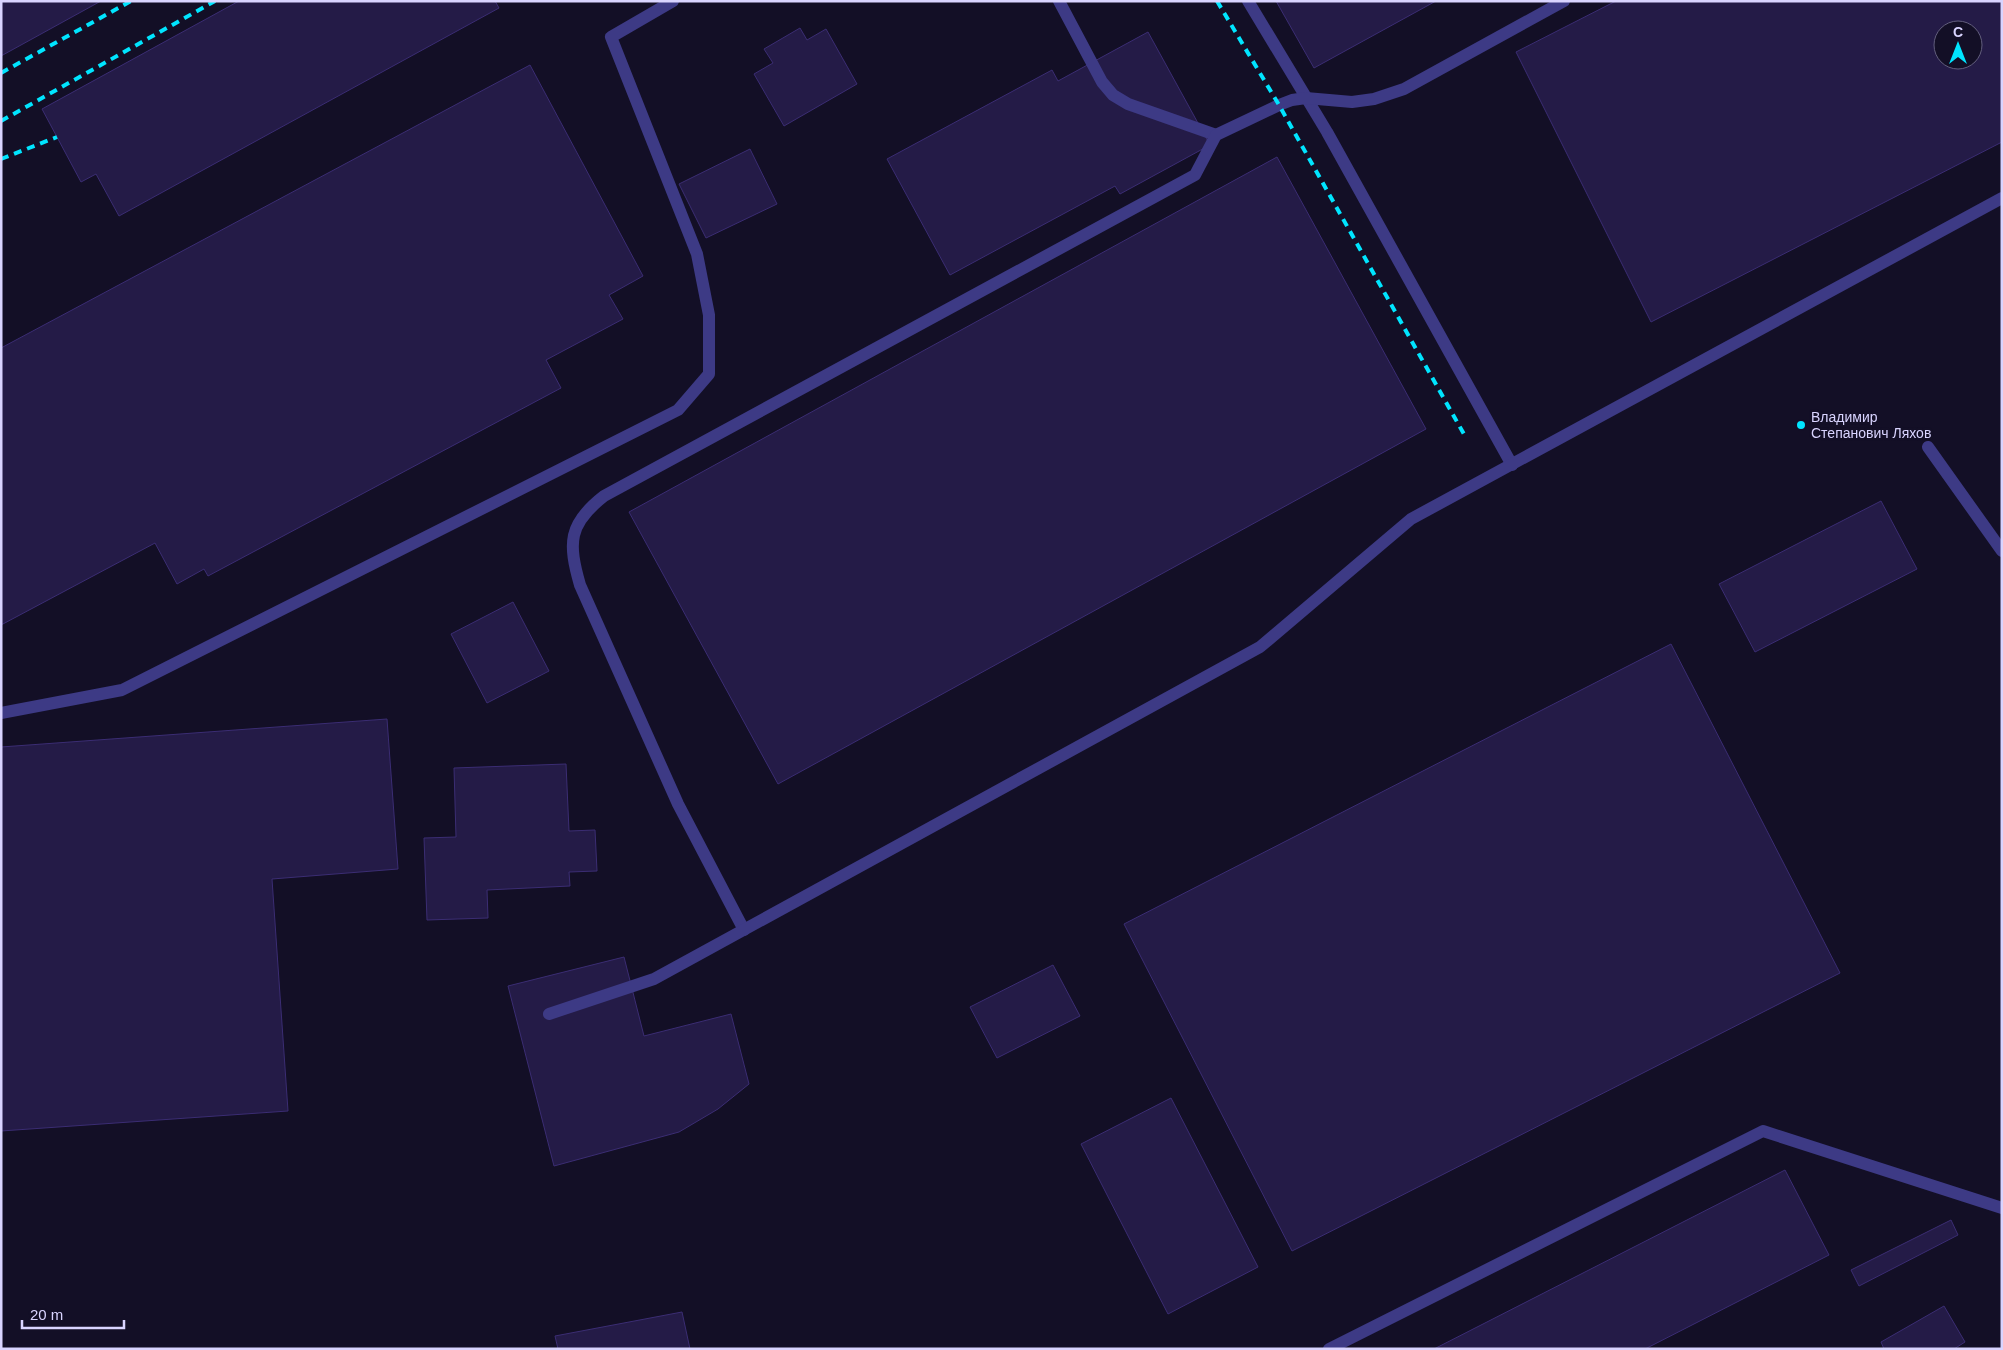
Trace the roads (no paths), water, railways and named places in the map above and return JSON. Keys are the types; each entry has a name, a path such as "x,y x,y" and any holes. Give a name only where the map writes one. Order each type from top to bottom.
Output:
{"lane":[{"path":"1,713 122,690 678,410 709,374 709,315 697,254 611,37 673,1"},
{"path":"1059,1 1102,82 1113,95 1128,104 1216,135"},
{"path":"1248,1 1306,98 1512,465"},
{"path":"744,930 678,804 580,585 574,565 572,544 577,525 586,509 604,496 1195,175 1216,135 1279,104 1292,100 1306,98 1352,102 1374,99 1404,89 1564,1"},
{"path":"549,1014 654,979 1260,647 1411,519 2002,198"},
{"path":"1928,448 2002,552"},
{"path":"1328,1349 1763,1131 2002,1208"}],"railway":[{"path":"1,73 131,1"},
{"path":"1,121 215,1"},
{"path":"1217,1 1279,105 1465,436"},
{"path":"1,159 57,137"}],"place":[{"name":"Владимир Степанович Ляхов","path":"1801,425"}]}
